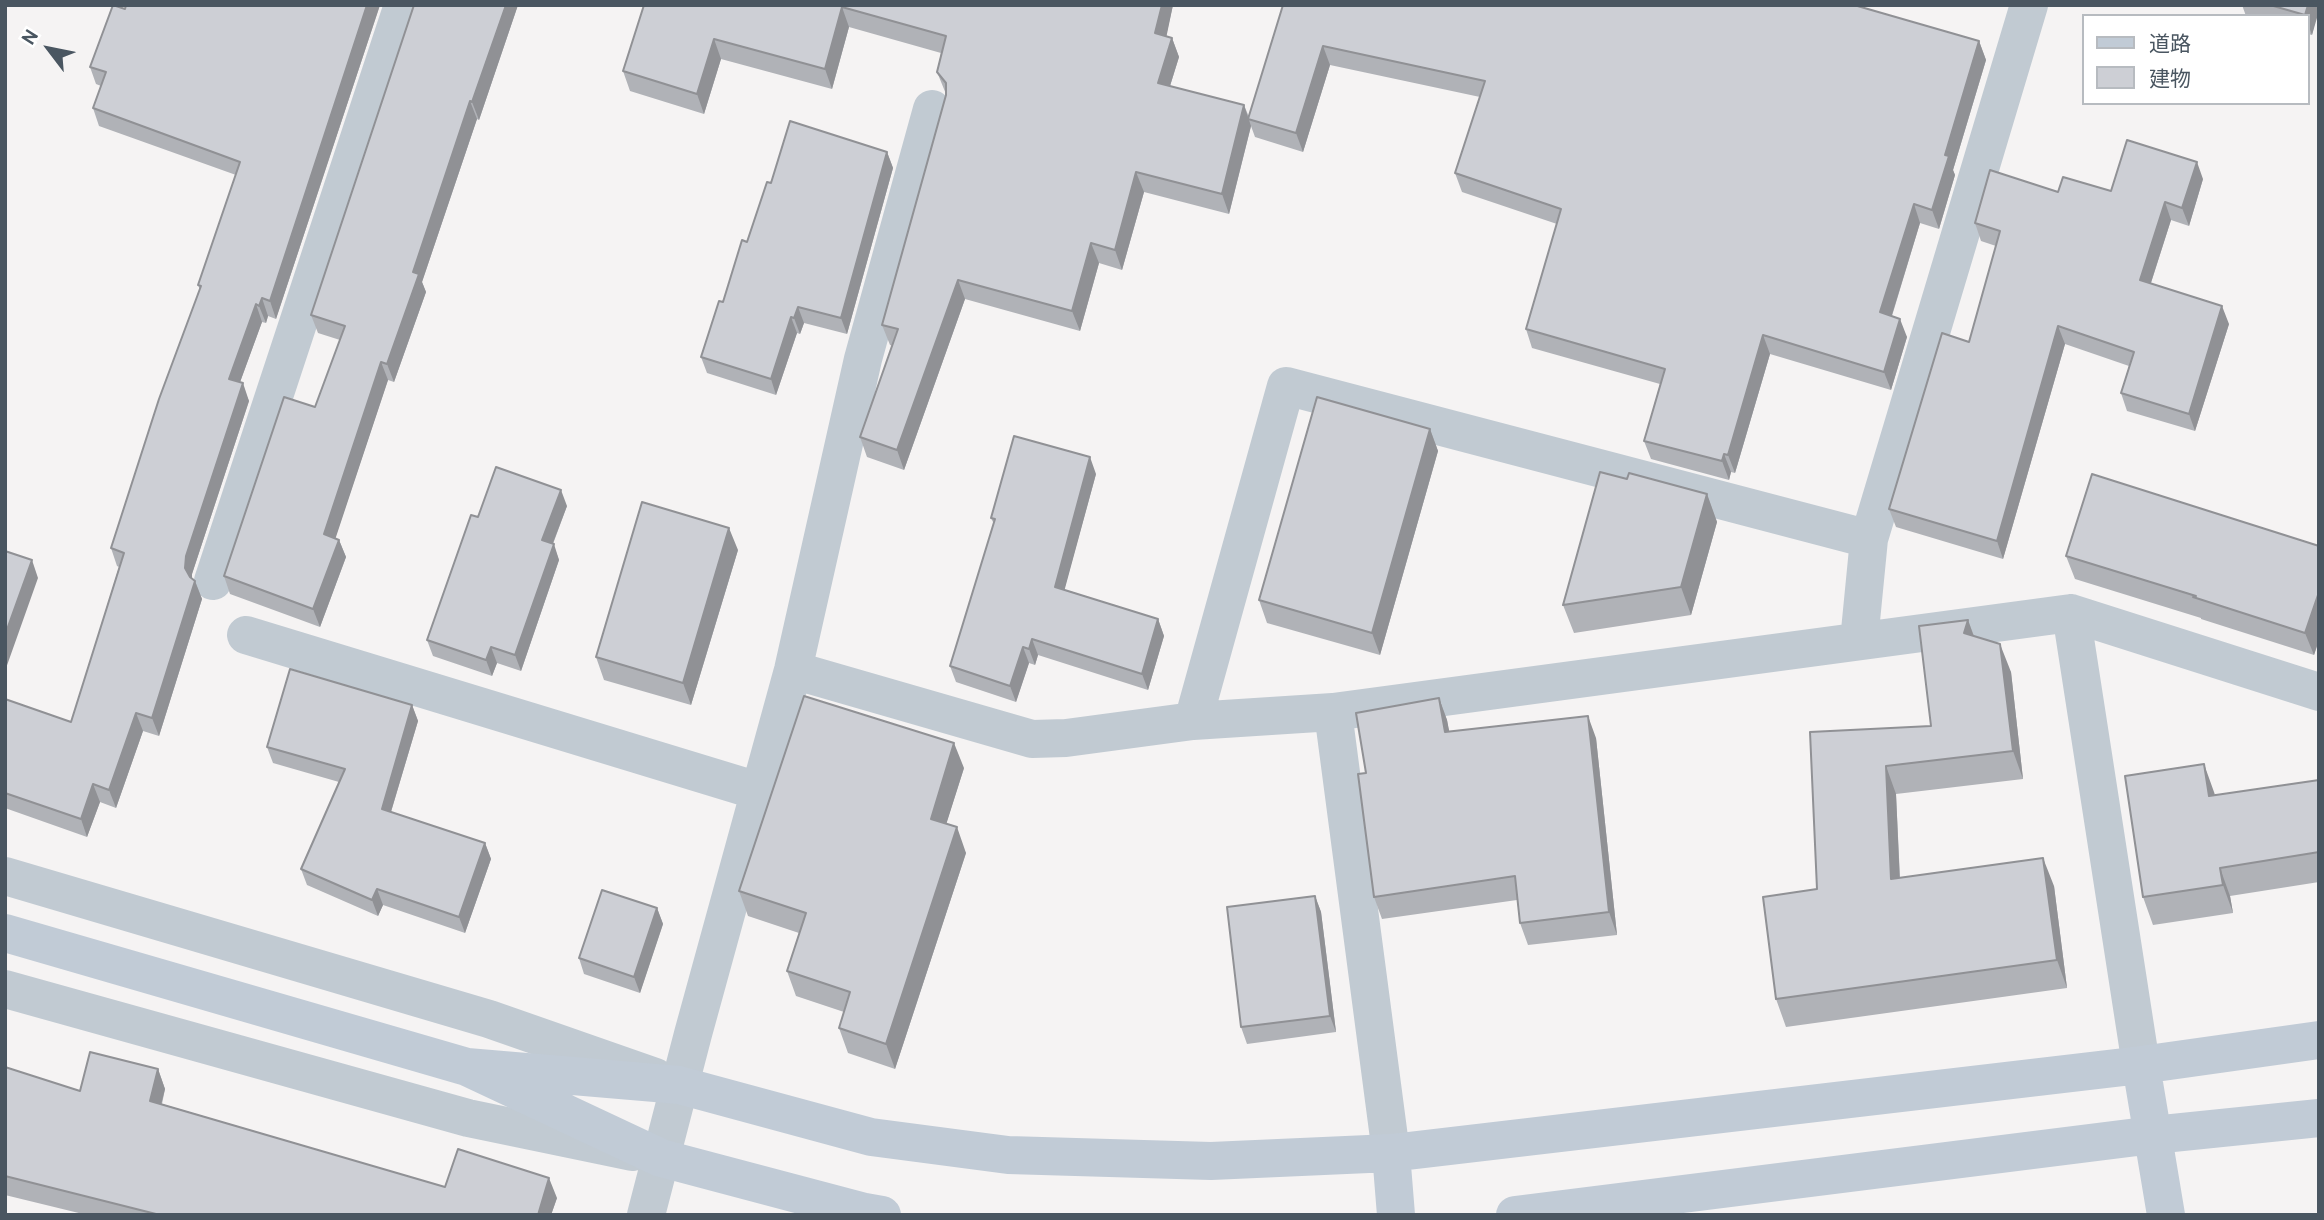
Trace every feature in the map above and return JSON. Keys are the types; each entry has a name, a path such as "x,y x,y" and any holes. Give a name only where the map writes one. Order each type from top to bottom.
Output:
{"street":[{"path":"213,581 403,5"},
{"path":"1859,641 1869,539 2029,5"},
{"path":"646,1215 758,791 793,670 863,359 932,109"},
{"path":"1193,720 1286,386 1869,539"},
{"path":"793,670 1032,739 1066,738 1193,720 1332,712 2071,613 2319,692"},
{"path":"2071,613 2166,1215"},
{"path":"246,635 758,791"},
{"path":"1332,712 1391,1153 1396,1215"},
{"path":"5,876 489,1019 679,1085 871,1137 1008,1155 1211,1161 1391,1153 2141,1065 2319,1040"},
{"path":"5,933 467,1067 661,1158"},
{"path":"5,989 468,1118 661,1158 883,1215"},
{"path":"467,1067 679,1085"},
{"path":"1515,1215 2153,1135 2319,1118"}],"building":[{"path":"113,5 125,9 126,5 367,5 270,301 262,298 259,306 256,304 229,379 243,383 186,556 185,568 195,581 152,718 136,713 109,790 93,784 81,819 5,793 5,699 71,722 124,553 111,548 159,399 201,286 198,285 240,162 93,108 106,72 90,67"},
{"path":"414,5 506,5 472,102 470,101 413,272 419,274 387,364 381,362 324,534 339,540 313,609 224,576 284,397 315,407 345,326 311,315"},
{"path":"644,5 1162,5 1155,33 1172,38 1158,83 1244,105 1222,194 1136,172 1115,250 1091,243 1072,311 958,280 897,450 860,437 898,329 882,325 946,95 946,83 937,72 946,36 842,7 825,69 714,39 697,94 623,71"},
{"path":"1283,5 1854,5 1979,41 1945,155 1949,156 1932,210 1914,204 1880,312 1900,319 1884,372 1763,335 1728,455 1724,454 1722,461 1644,441 1665,369 1526,329 1561,209 1455,173 1485,81 1323,46 1296,133 1248,119"},
{"path":"2270,5 2308,5 2305,14"},
{"path":"790,121 887,152 841,318 798,307 794,318 791,317 771,379 701,357 719,301 723,302 742,240 747,242 767,182 771,183"},
{"path":"2127,140 2197,162 2182,208 2165,202 2140,280 2222,306 2189,414 2121,393 2134,352 2058,326 1997,541 1889,509 1942,333 1969,342 2000,231 1975,223 1990,170 2058,192 2063,177 2111,191"},
{"path":"1317,397 1430,429 1372,633 1259,600"},
{"path":"1014,436 1090,457 1055,587 1158,619 1142,674 1032,639 1029,649 1023,647 1010,686 950,666 995,519 991,518"},
{"path":"496,467 561,490 542,540 554,544 515,655 491,647 486,660 427,640 471,515 478,517"},
{"path":"1600,472 1627,479 1629,473 1707,494 1681,587 1563,605"},
{"path":"2092,474 2319,546 2319,592 2305,633 2066,556"},
{"path":"642,502 729,528 683,683 596,657"},
{"path":"5,551 32,560 5,635"},
{"path":"1968,620 1964,633 2000,644 2013,751 1886,766 1891,879 2043,858 2057,960 1776,999 1763,897 1817,889 1810,732 1931,726 1919,626"},
{"path":"290,669 412,705 382,809 485,843 459,917 377,889 372,900 301,869 345,769 267,747"},
{"path":"804,696 954,743 931,819 957,827 886,1044 839,1028 850,992 787,971 806,913 739,891"},
{"path":"1439,698 1445,732 1588,716 1609,912 1520,923 1515,876 1374,897 1358,774 1366,773 1356,713"},
{"path":"2204,764 2209,796 2319,780 2319,852 2220,868 2223,885 2143,897 2125,776"},
{"path":"602,890 657,908 634,977 579,958"},
{"path":"1315,896 1330,1016 1241,1027 1227,907"},
{"path":"90,1052 158,1069 150,1101 445,1187 458,1149 549,1178 538,1215 160,1215 5,1176 5,1067 80,1091"}]}
